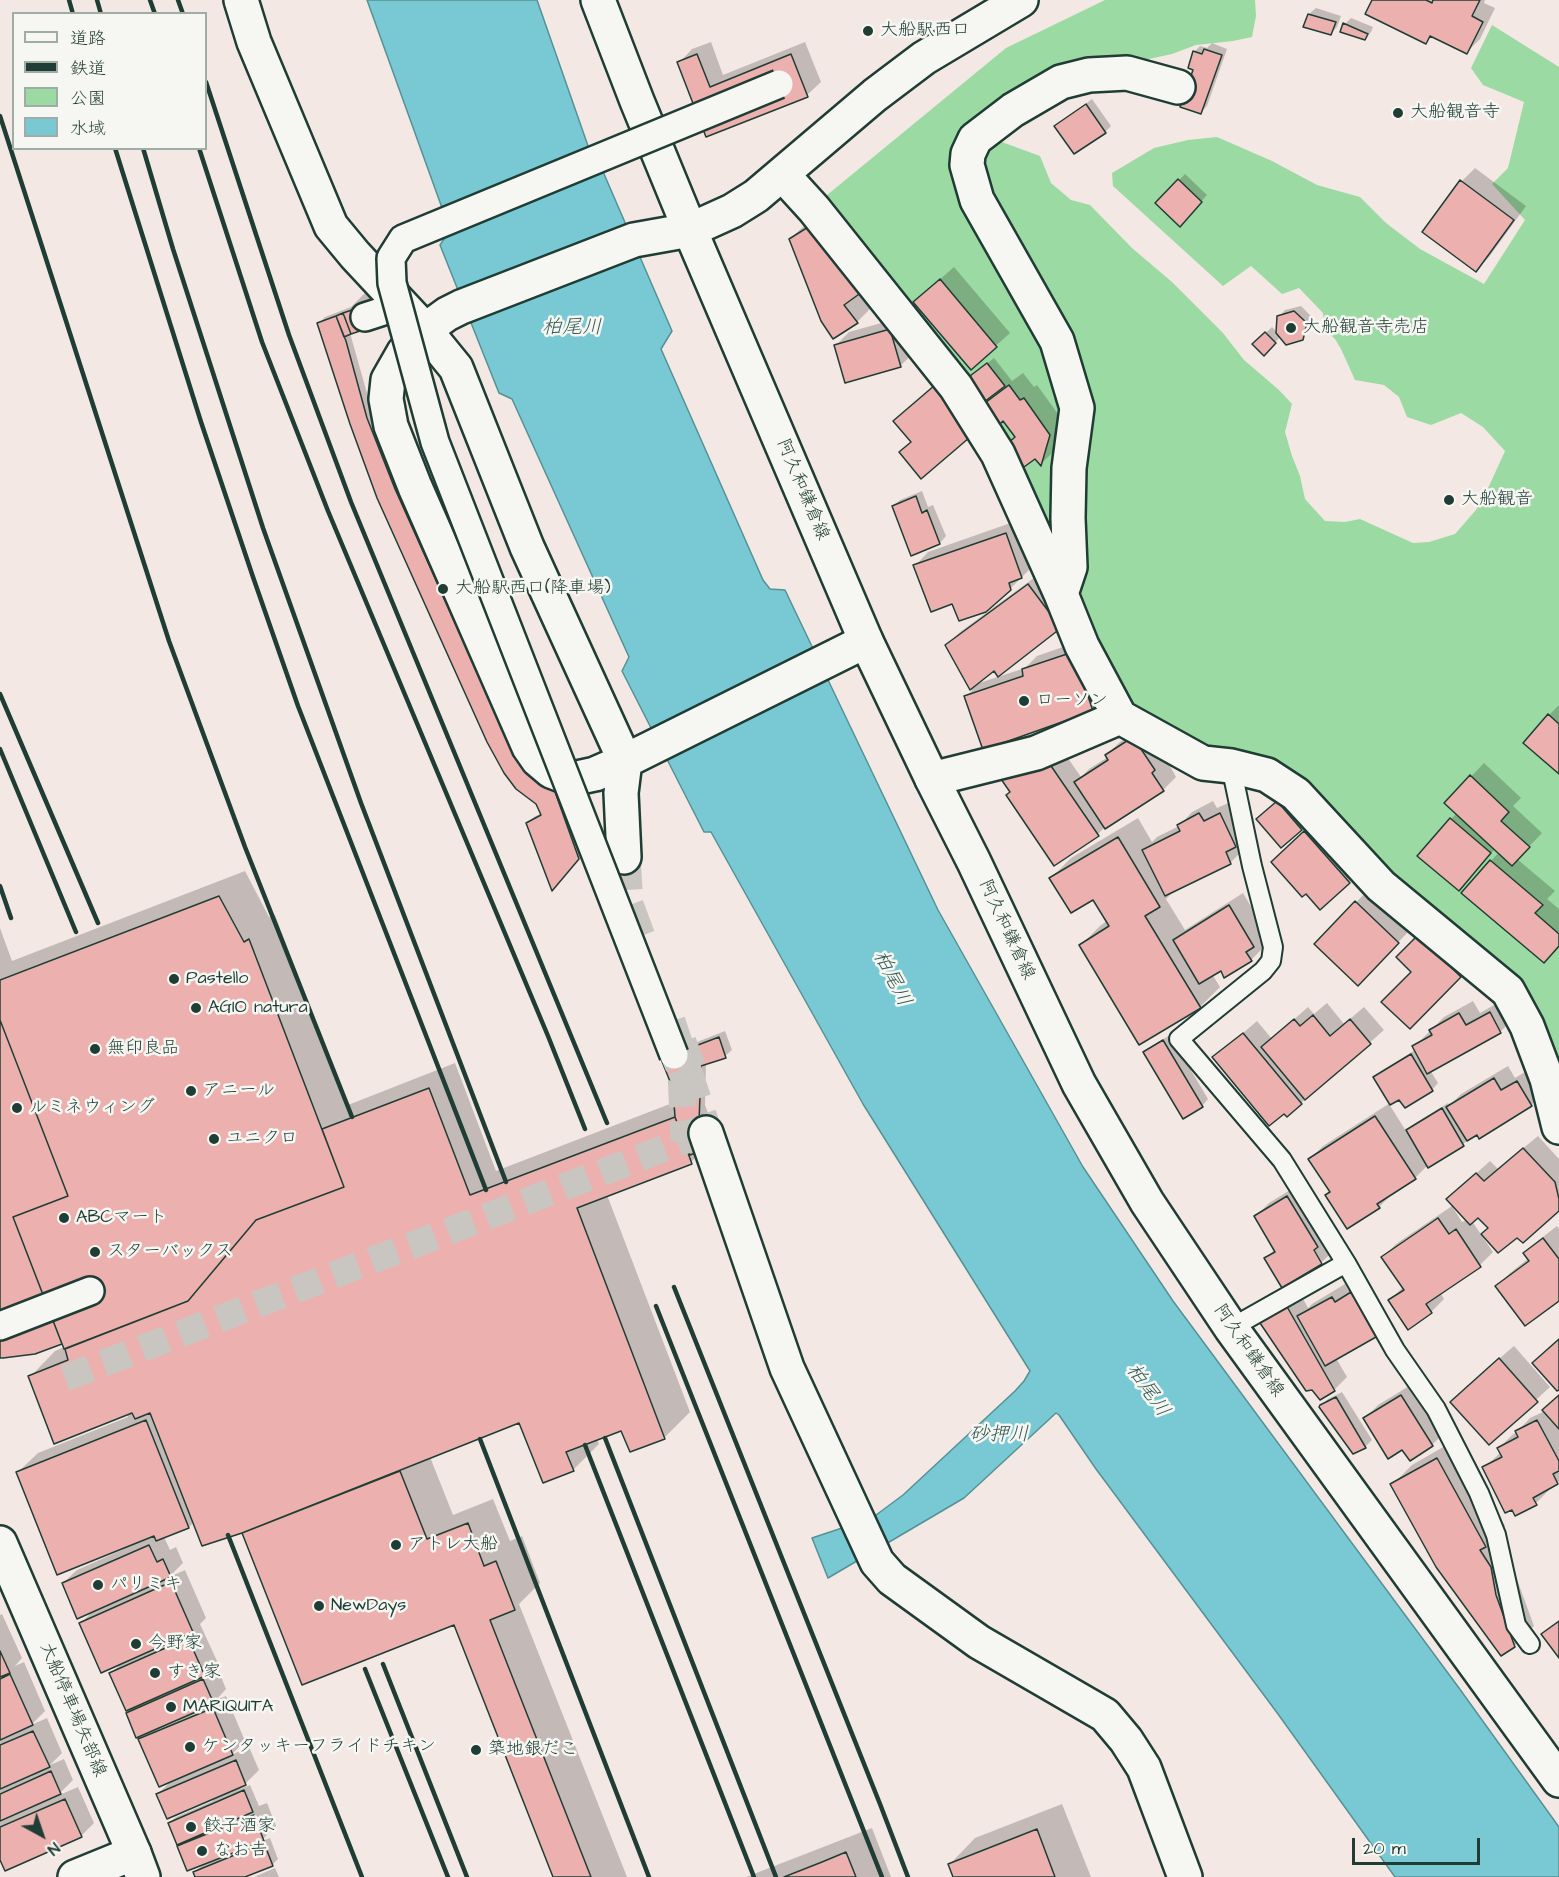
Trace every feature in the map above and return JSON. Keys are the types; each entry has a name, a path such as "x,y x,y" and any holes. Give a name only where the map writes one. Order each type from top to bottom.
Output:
{"street":[{"path":"241,0 255,42 331,226 425,330 456,368 527,547 632,758 621,794 624,857"},
{"name":"阿久和鎌倉線","path":"598,0 690,230 866,640 1079,1084 1147,1202 1231,1328 1559,1780"},
{"path":"866,640 632,758 595,774 572,779 551,771 538,760 529,747 415,487 391,426 386,399 388,380 404,352 425,330 447,314 634,240 690,230 732,212 783,175 875,95 924,58 1021,0"},
{"path":"1061,594 1070,567 1069,478 1077,408 1057,341 977,200 967,165 968,154 975,139 1012,110 1061,82 1089,75 1127,73 1178,87"},
{"path":"674,1055 435,442 392,283 391,258 403,238 779,84"},
{"path":"783,175 956,387 998,454 1082,646 1120,717 1203,764 1231,766 1267,775 1296,794 1381,886 1508,991 1527,1026 1547,1079 1559,1127"},
{"path":"365,317 399,306"},
{"path":"932,779 1036,753 1120,717"},
{"path":"706,1133 787,1368 877,1562 892,1579 979,1642 1105,1715 1126,1740 1144,1768 1185,1877"},
{"path":"0,1326 90,1291"},
{"name":"大船停車場矢部線","path":"0,1543 139,1865"},
{"path":"75,1877 139,1865"}],"lane":[{"path":"1231,766 1252,866 1273,947 1271,961 1263,971 1179,1039 1282,1160 1346,1263 1395,1350 1436,1409 1479,1493 1496,1535 1516,1625 1530,1644"},
{"path":"1231,1328 1346,1263"}],"green space":[{"path":"1105,0 1255,0 1256,16 1252,37 1196,45 1172,54 1096,67 999,141 1040,156 1051,183 1071,200 1090,205 1132,248 1172,282 1223,333 1244,360 1292,404 1285,432 1305,499 1325,521 1345,522 1360,519 1413,543 1429,542 1455,534 1476,510 1505,451 1483,427 1461,413 1431,425 1407,417 1399,397 1384,385 1355,380 1341,349 1325,329 1323,313 1299,288 1282,294 1251,266 1223,286 1113,186 1112,173 1154,148 1188,140 1217,137 1272,161 1317,185 1360,197 1386,223 1420,249 1484,284 1525,220 1492,184 1508,168 1524,102 1483,85 1471,68 1492,25 1559,67 1559,1064 1549,1034 1519,985 1418,893 1360,844 1204,747 1134,710 1079,612 821,200 1006,48"}],"water":[{"name":"柏尾川","path":"367,0 537,0 594,163 601,167 672,331 661,349 763,580 770,589 785,590 938,910 1083,1167 1173,1301 1559,1827 1559,1877 1395,1877 1056,1413 964,1498 828,1578 812,1538 872,1518 903,1495 1015,1391 1030,1371 863,1104 711,832 704,832 622,671 629,657 512,399 499,393 440,245 450,230"}],"building":[{"path":"1372,0 1426,0 1432,3 1433,0 1480,0 1472,16 1483,22 1467,54 1430,36 1426,44 1365,14"},
{"path":"1308,14 1336,22 1331,35 1303,27"},
{"path":"1343,23 1368,34 1365,40 1340,32"},
{"path":"1204,49 1222,55 1201,114 1180,107 1193,70 1188,68 1193,51 1202,54"},
{"path":"697,54 710,87 791,54 808,97 706,137 677,62"},
{"path":"1086,104 1106,133 1074,154 1054,126"},
{"path":"1178,179 1202,202 1180,227 1155,203"},
{"path":"1460,180 1514,220 1476,272 1422,232"},
{"path":"813,224 862,292 844,305 858,323 833,339 821,321 789,239"},
{"path":"940,279 997,347 971,370 913,302"},
{"path":"361,307 369,328 351,334 343,313"},
{"name":"大船観音寺売店","path":"1294,311 1307,323 1303,340 1286,345 1276,333 1277,316"},
{"path":"343,313 351,334 344,337 336,316"},
{"path":"336,316 346,341 367,418 395,489 505,734 520,760 554,789 579,859 552,891 526,823 541,815 536,804 516,789 504,773 487,742 377,498 317,323"},
{"path":"890,329 901,367 845,383 834,345"},
{"path":"1265,332 1276,343 1264,356 1252,344"},
{"path":"987,363 1005,386 984,402 966,379"},
{"path":"935,385 976,432 921,479 899,452 911,442 893,421"},
{"path":"1009,385 1020,400 1024,398 1050,435 1041,466 1035,459 1024,467 1007,444 1015,437 1003,421 1000,424 985,403"},
{"path":"916,496 922,513 927,510 940,544 911,556 892,506"},
{"path":"1006,533 1022,578 1009,583 1011,590 986,612 959,621 952,604 931,612 913,565"},
{"path":"1028,584 1061,628 998,677 994,671 970,690 945,645"},
{"path":"1073,652 1093,711 983,750 964,696 1023,676 1022,669"},
{"path":"1548,714 1559,724 1559,774 1523,743"},
{"path":"1133,737 1155,770 1152,773 1164,791 1105,829 1074,782 1108,760 1105,755"},
{"path":"1039,763 1042,768 1049,763 1099,836 1054,866 1006,795 1010,792 1001,779 1018,767 1023,774"},
{"path":"1470,775 1509,812 1501,821 1530,847 1512,866 1444,803"},
{"path":"1277,801 1302,830 1281,848 1256,819"},
{"path":"1199,813 1204,821 1220,813 1236,847 1226,852 1231,864 1165,896 1142,850 1180,831 1177,825"},
{"path":"1450,818 1491,853 1459,891 1417,856"},
{"path":"1304,831 1350,883 1320,910 1306,894 1302,897 1271,862"},
{"path":"1118,837 1160,907 1145,916 1201,1008 1139,1045 1079,945 1109,926 1093,900 1071,913 1049,878"},
{"path":"1490,860 1543,905 1535,913 1559,934 1559,946 1544,963 1461,893"},
{"path":"219,896 244,942 249,939 344,1187 256,1220 188,1301 64,1349 13,1217 68,1196 0,1020 0,980"},
{"path":"1355,901 1399,943 1358,986 1314,944"},
{"path":"1229,905 1254,947 1246,952 1252,961 1224,978 1221,971 1199,984 1173,940"},
{"path":"1418,935 1461,977 1410,1029 1381,1002 1411,972 1396,957"},
{"path":"1490,1012 1501,1033 1427,1074 1412,1046 1432,1035 1429,1030 1459,1013 1466,1025"},
{"path":"1313,1015 1330,1036 1350,1019 1371,1044 1305,1100 1261,1047 1294,1019 1300,1026"},
{"name":"ルミネウィング","path":"0,1020 68,1196 13,1217 62,1344 35,1354 3,1358 0,1358"},
{"path":"1243,1033 1302,1104 1287,1117 1284,1114 1269,1126 1212,1057"},
{"path":"719,1037 726,1058 701,1066 698,1152 690,1155 675,1117 673,1089 661,1059"},
{"path":"1163,1040 1203,1107 1183,1119 1143,1052"},
{"path":"1411,1054 1433,1091 1405,1108 1399,1100 1390,1105 1373,1077"},
{"path":"1494,1078 1501,1090 1517,1081 1532,1106 1479,1139 1477,1135 1467,1141 1446,1107"},
{"path":"429,1088 470,1195 675,1117 692,1164 577,1208 665,1439 630,1452 621,1431 566,1452 574,1471 543,1483 519,1423 242,1533 202,1546 150,1413 135,1419 132,1413 54,1444 28,1376 68,1360 65,1349 188,1301 256,1220 344,1187 322,1129"},
{"path":"1442,1108 1464,1146 1428,1168 1406,1130"},
{"path":"1375,1116 1416,1179 1377,1204 1380,1208 1347,1229 1325,1195 1330,1192 1308,1159"},
{"path":"1523,1148 1555,1182 1559,1211 1523,1243 1517,1238 1498,1253 1481,1234 1488,1228 1478,1218 1470,1225 1446,1199 1476,1173 1484,1181"},
{"path":"1287,1196 1318,1247 1314,1250 1322,1264 1282,1288 1264,1258 1275,1252 1254,1216"},
{"path":"1438,1218 1449,1234 1456,1229 1481,1267 1426,1304 1432,1313 1408,1330 1388,1300 1404,1290 1381,1257"},
{"path":"1543,1238 1559,1259 1559,1301 1525,1326 1495,1286 1529,1261 1523,1253"},
{"path":"1351,1292 1376,1337 1325,1366 1297,1316 1332,1297 1335,1302"},
{"path":"1286,1305 1335,1391 1320,1400 1312,1390 1306,1391 1260,1323"},
{"path":"1559,1339 1559,1390 1557,1391 1532,1363"},
{"path":"1499,1358 1538,1402 1489,1445 1450,1402"},
{"path":"1401,1395 1433,1446 1410,1461 1402,1450 1388,1459 1363,1418"},
{"path":"1559,1395 1559,1429 1542,1410"},
{"path":"1336,1397 1366,1448 1353,1454 1319,1407"},
{"path":"146,1420 189,1528 156,1541 154,1536 57,1575 16,1472"},
{"path":"1537,1420 1559,1461 1559,1471 1553,1474 1558,1484 1533,1498 1537,1505 1515,1516 1512,1510 1505,1513 1482,1467 1502,1457 1497,1448 1518,1437 1515,1431"},
{"path":"1437,1458 1486,1547 1480,1550 1491,1567 1496,1595 1515,1647 1501,1656 1436,1567 1390,1484"},
{"path":"400,1471 427,1539 468,1523 484,1566 496,1561 515,1610 490,1620 591,1877 553,1877 454,1625 302,1685 242,1533"},
{"path":"149,1545 157,1562 163,1559 171,1577 77,1619 62,1583"},
{"path":"171,1582 193,1632 101,1673 79,1623"},
{"path":"1559,1621 1559,1658 1541,1634"},
{"path":"188,1638 205,1676 126,1711 109,1673"},
{"path":"0,1651 10,1673 0,1677"},
{"path":"10,1674 33,1725 0,1740 0,1679"},
{"path":"203,1679 214,1704 136,1738 126,1713"},
{"path":"213,1708 233,1755 159,1787 138,1739"},
{"path":"33,1731 50,1767 0,1789 0,1745"},
{"path":"236,1760 246,1785 167,1819 156,1794"},
{"path":"51,1771 61,1794 0,1821 0,1794"},
{"path":"244,1790 253,1812 177,1845 168,1823"},
{"path":"65,1799 82,1837 5,1871 0,1860 0,1827"},
{"path":"254,1815 264,1841 187,1871 177,1846"},
{"path":"1037,1829 1055,1877 953,1877 948,1864"},
{"path":"264,1843 273,1866 245,1877 195,1877 193,1872"},
{"path":"846,1852 856,1877 784,1877 822,1862"}],"tunnel":[{"path":"624,857 627,905 639,937"},
{"path":"669,1022 706,1133"},
{"path":"675,1059 707,1047 705,1042"},
{"path":"65,1378 684,1141 681,1072 674,1055"}],"railway":[{"path":"69,0 72,12"},
{"path":"97,0 100,12"},
{"path":"150,0 154,12"},
{"path":"178,0 182,12"},
{"path":"207,85 289,335 351,502 607,1123"},
{"path":"0,116 169,641 245,847 352,1117"},
{"path":"116,150 201,422 298,706 486,1190"},
{"path":"144,150 263,528 361,803 506,1182"},
{"path":"200,150 262,342 328,511 585,1129"},
{"path":"0,694 98,923"},
{"path":"0,749 76,932"},
{"path":"0,886 11,918"},
{"path":"674,1287 908,1877"},
{"path":"656,1306 882,1877"},
{"path":"605,1438 776,1877"},
{"path":"480,1439 649,1877"},
{"path":"585,1445 754,1877"},
{"path":"228,1535 362,1877"},
{"path":"383,1664 467,1877"},
{"path":"365,1669 448,1877"}],"place":[{"name":"大船駅西口","path":"868,31"},
{"name":"大船観音寺","path":"1398,113"},
{"name":"大船観音寺売店","path":"1291,328"},
{"name":"大船観音","path":"1449,500"},
{"name":"大船駅西口(降車場)","path":"443,589"},
{"name":"ローソン","path":"1024,701"},
{"name":"Pastello","path":"174,979"},
{"name":"AGIO natura","path":"196,1008"},
{"name":"無印良品","path":"95,1049"},
{"name":"アニール","path":"191,1091"},
{"name":"ルミネウィング","path":"17,1108"},
{"name":"ユニクロ","path":"214,1139"},
{"name":"ABCマート","path":"64,1218"},
{"name":"スターバックス","path":"95,1252"},
{"name":"アトレ大船","path":"396,1545"},
{"name":"パリミキ","path":"98,1585"},
{"name":"NewDays","path":"319,1606"},
{"name":"今野家","path":"136,1644"},
{"name":"すき家","path":"155,1673"},
{"name":"MARIQUITA","path":"171,1707"},
{"name":"ケンタッキーフライドチキン","path":"190,1747"},
{"name":"築地銀だこ","path":"476,1750"},
{"name":"餃子酒家","path":"191,1827"},
{"name":"なお𠮷","path":"202,1851"}],"water label":[{"name":"砂押川","path":"999,1436"}]}
